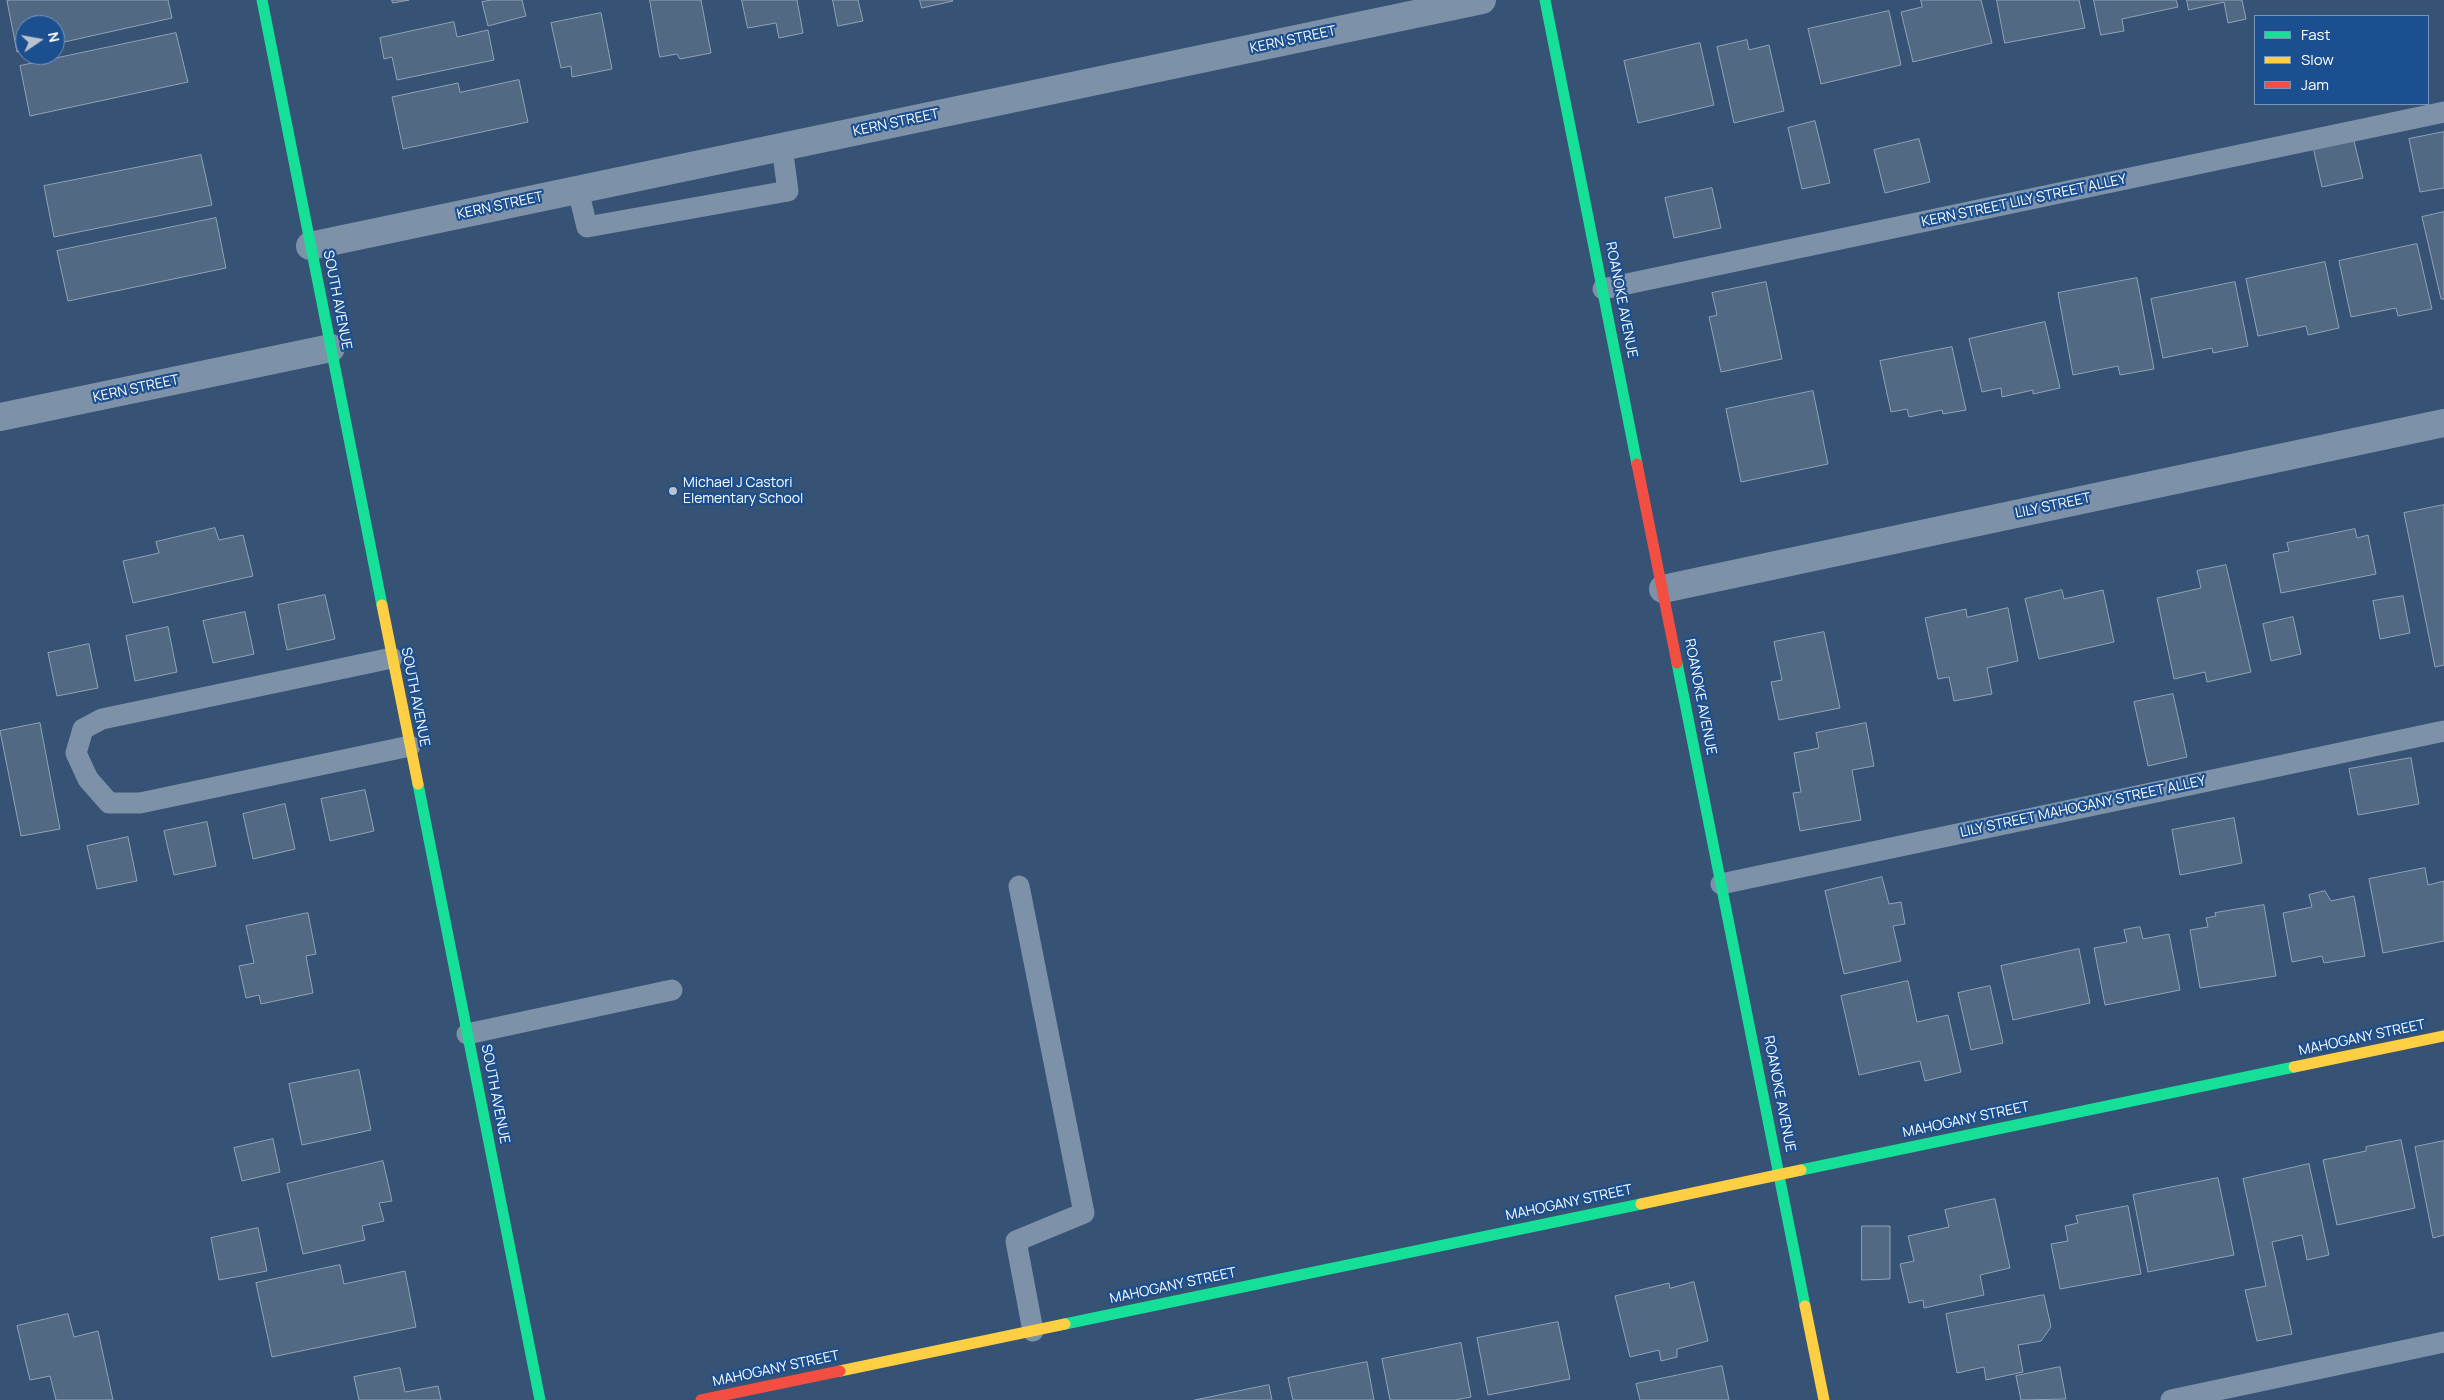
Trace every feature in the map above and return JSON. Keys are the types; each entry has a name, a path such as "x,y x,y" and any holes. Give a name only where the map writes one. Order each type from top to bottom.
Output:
{"street":[{"name":"SOUTH AVENUE","path":"262,0 540,1400"},
{"name":"KERN STREET","path":"310,246 1482,0"},
{"name":"ROANOKE AVENUE","path":"1545,0 1824,1400"},
{"name":"KERN STREET","path":"0,417 331,348"},
{"name":"LILY STREET","path":"1663,589 2444,423"},
{"name":"MAHOGANY STREET","path":"701,1400 2444,1036"}],"lane":[{"name":"KERN STREET LILY STREET ALLEY","path":"1604,289 2444,112"},
{"path":"578,190 587,227 788,191 782,147"},
{"path":"392,658 102,719 83,729 76,753 88,780 109,803 140,803 410,746"},
{"name":"LILY STREET MAHOGANY STREET ALLEY","path":"1721,884 2444,731"},
{"path":"1019,886 1084,1213 1016,1241 1033,1331"},
{"path":"467,1034 672,990"},
{"path":"2171,1400 2444,1342"}],"building":[{"path":"168,0 172,18 65,42 65,15 15,15 15,42 7,1"},
{"path":"392,0 409,0 393,3"},
{"path":"522,0 526,16 488,26 482,2"},
{"path":"650,0 701,0 711,53 680,59 677,54 660,57"},
{"path":"742,0 797,0 803,33 779,38 776,23 748,28"},
{"path":"833,0 858,0 863,21 838,26"},
{"path":"920,0 952,0 953,1 922,8"},
{"path":"1921,0 1981,0 1992,43 1913,62 1901,12 1922,7"},
{"path":"1997,0 2079,0 2085,28 2005,43"},
{"path":"2094,0 2176,0 2178,7 2122,19 2124,31 2101,35"},
{"path":"2187,0 2242,0 2246,19 2228,23 2224,2 2189,10"},
{"path":"1889,11 1901,65 1821,84 1808,29"},
{"path":"601,13 612,69 572,77 571,66 561,68 551,23"},
{"path":"454,22 457,37 488,30 494,60 397,80 392,57 384,59 380,38"},
{"path":"176,33 188,82 30,116 20,66 65,65 65,56"},
{"path":"1747,40 1749,50 1769,45 1784,111 1734,123 1717,47"},
{"path":"1700,43 1714,105 1638,123 1624,61"},
{"path":"519,80 528,122 403,149 392,97 458,83 460,92"},
{"path":"1815,121 1830,183 1802,189 1788,128"},
{"path":"2444,132 2444,188 2420,192 2409,139"},
{"path":"2353,137 2363,178 2322,187 2313,147"},
{"path":"1919,139 1930,182 1885,193 1874,150"},
{"path":"201,155 212,205 54,237 44,186"},
{"path":"1712,188 1721,228 1674,238 1665,198"},
{"path":"2444,212 2444,299 2441,299 2422,217"},
{"path":"216,218 226,268 68,301 57,251"},
{"path":"2417,244 2432,309 2398,316 2396,308 2351,317 2339,261"},
{"path":"2325,262 2339,328 2308,335 2306,326 2258,336 2246,279"},
{"path":"2137,278 2154,369 2120,375 2118,366 2073,375 2058,293"},
{"path":"1766,282 1782,359 1721,372 1709,317 1717,315 1712,293"},
{"path":"2235,282 2248,346 2213,353 2212,348 2163,358 2151,299"},
{"path":"2045,322 2060,388 2033,394 2033,390 2002,397 2001,388 1982,392 1969,339"},
{"path":"1952,347 1966,410 1943,414 1942,410 1909,417 1907,409 1891,412 1880,361"},
{"path":"1813,391 1828,464 1741,482 1726,409"},
{"path":"2444,505 2444,665 2435,667 2404,513"},
{"path":"215,528 219,540 243,535 253,576 133,603 123,561 159,553 156,542"},
{"path":"2355,529 2357,538 2368,535 2376,574 2281,593 2273,554 2289,551 2287,543"},
{"path":"2226,565 2251,672 2207,682 2205,672 2174,679 2157,598 2201,588 2197,571"},
{"path":"2062,590 2064,599 2103,590 2114,642 2039,659 2025,599"},
{"path":"325,595 335,639 287,650 278,605"},
{"path":"2403,596 2410,633 2380,639 2373,601"},
{"path":"2008,608 2018,661 1987,668 1992,694 1954,701 1949,677 1938,679 1925,618 1966,609 1967,617"},
{"path":"245,612 254,654 213,663 203,621"},
{"path":"2293,617 2301,654 2271,661 2263,624"},
{"path":"168,627 177,672 135,681 126,636"},
{"path":"1824,632 1840,708 1779,720 1771,682 1782,680 1774,642"},
{"path":"89,644 98,688 57,696 48,653"},
{"path":"2173,694 2187,757 2148,766 2134,702"},
{"path":"40,723 60,829 21,836 0,731"},
{"path":"1866,723 1874,766 1852,770 1861,820 1800,831 1793,793 1801,792 1794,753 1819,748 1816,733"},
{"path":"2411,758 2419,804 2358,815 2349,769"},
{"path":"365,790 374,831 330,841 321,799"},
{"path":"285,804 295,849 253,859 243,814"},
{"path":"2234,818 2242,863 2180,875 2172,830"},
{"path":"207,822 216,866 174,875 164,831"},
{"path":"128,837 137,881 97,889 87,846"},
{"path":"2425,868 2428,885 2444,881 2444,941 2383,953 2369,879"},
{"path":"1882,877 1889,904 1901,902 1905,924 1893,926 1901,961 1844,974 1825,891"},
{"path":"2325,891 2331,901 2354,896 2365,956 2324,963 2322,956 2292,962 2283,913 2312,907 2309,895"},
{"path":"2264,905 2276,976 2200,988 2190,930 2208,927 2206,918 2216,916 2215,913"},
{"path":"308,913 316,954 306,956 313,993 261,1004 259,995 246,998 239,966 254,963 246,926"},
{"path":"2140,927 2143,939 2169,934 2180,990 2105,1005 2094,948 2127,942 2124,930"},
{"path":"2079,949 2090,1003 2013,1020 2001,966"},
{"path":"1908,981 1917,1022 1948,1015 1961,1072 1925,1081 1920,1061 1859,1075 1841,996"},
{"path":"1990,986 2003,1043 1971,1050 1958,993"},
{"path":"359,1070 371,1130 302,1145 289,1084"},
{"path":"273,1139 280,1172 242,1181 234,1148"},
{"path":"2401,1140 2415,1208 2337,1225 2323,1160 2366,1151 2366,1147"},
{"path":"2444,1141 2444,1235 2433,1238 2415,1147"},
{"path":"383,1161 392,1201 379,1203 384,1221 362,1226 365,1240 303,1254 287,1184"},
{"path":"2309,1164 2329,1255 2307,1260 2302,1235 2272,1242 2292,1334 2257,1341 2245,1290 2266,1286 2243,1179"},
{"path":"2218,1178 2234,1255 2148,1272 2133,1195"},
{"path":"1995,1199 2010,1268 1980,1275 1984,1295 1924,1308 1923,1300 1909,1303 1900,1264 1914,1261 1908,1236 1949,1227 1945,1210"},
{"path":"2128,1206 2141,1274 2060,1289 2051,1244 2068,1241 2065,1226 2078,1223 2076,1216"},
{"path":"1862,1226 1890,1226 1890,1279 1862,1280"},
{"path":"258,1228 267,1271 219,1280 211,1238"},
{"path":"340,1265 344,1284 405,1271 416,1327 272,1357 256,1283"},
{"path":"1694,1282 1708,1341 1677,1349 1677,1357 1661,1361 1659,1350 1630,1357 1615,1296 1669,1283 1670,1288"},
{"path":"2044,1295 2051,1327 2041,1341 2018,1345 2023,1372 1986,1380 1984,1367 1957,1373 1946,1314"},
{"path":"68,1314 74,1337 98,1331 113,1400 56,1400 50,1376 30,1380 17,1326"},
{"path":"1558,1322 1570,1379 1488,1395 1477,1338"},
{"path":"1461,1343 1471,1397 1455,1400 1390,1400 1382,1359"},
{"path":"1367,1362 1374,1400 1293,1400 1288,1378"},
{"path":"1722,1366 1729,1400 1640,1400 1636,1384"},
{"path":"2060,1367 2066,1399 2021,1400 2016,1376"},
{"path":"400,1368 405,1392 438,1386 441,1400 359,1400 354,1377"},
{"path":"1269,1385 1272,1400 1195,1400"}],"traffic: fast":[{"path":"262,0 382,605"},
{"path":"1545,0 1637,464"},
{"path":"1677,663 1805,1306"},
{"path":"418,784 540,1400"},
{"path":"1801,1170 2294,1067"},
{"path":"1065,1324 1641,1204"}],"traffic: slow":[{"path":"382,605 418,784"},
{"path":"2294,1067 2444,1036"},
{"path":"1641,1204 1801,1170"},
{"path":"1805,1306 1824,1400"},
{"path":"840,1371 1065,1324"}],"traffic: jam":[{"path":"1637,464 1677,663"},
{"path":"701,1400 840,1371"}],"place":[{"name":"Michael J Castori Elementary School","path":"673,491"}]}
